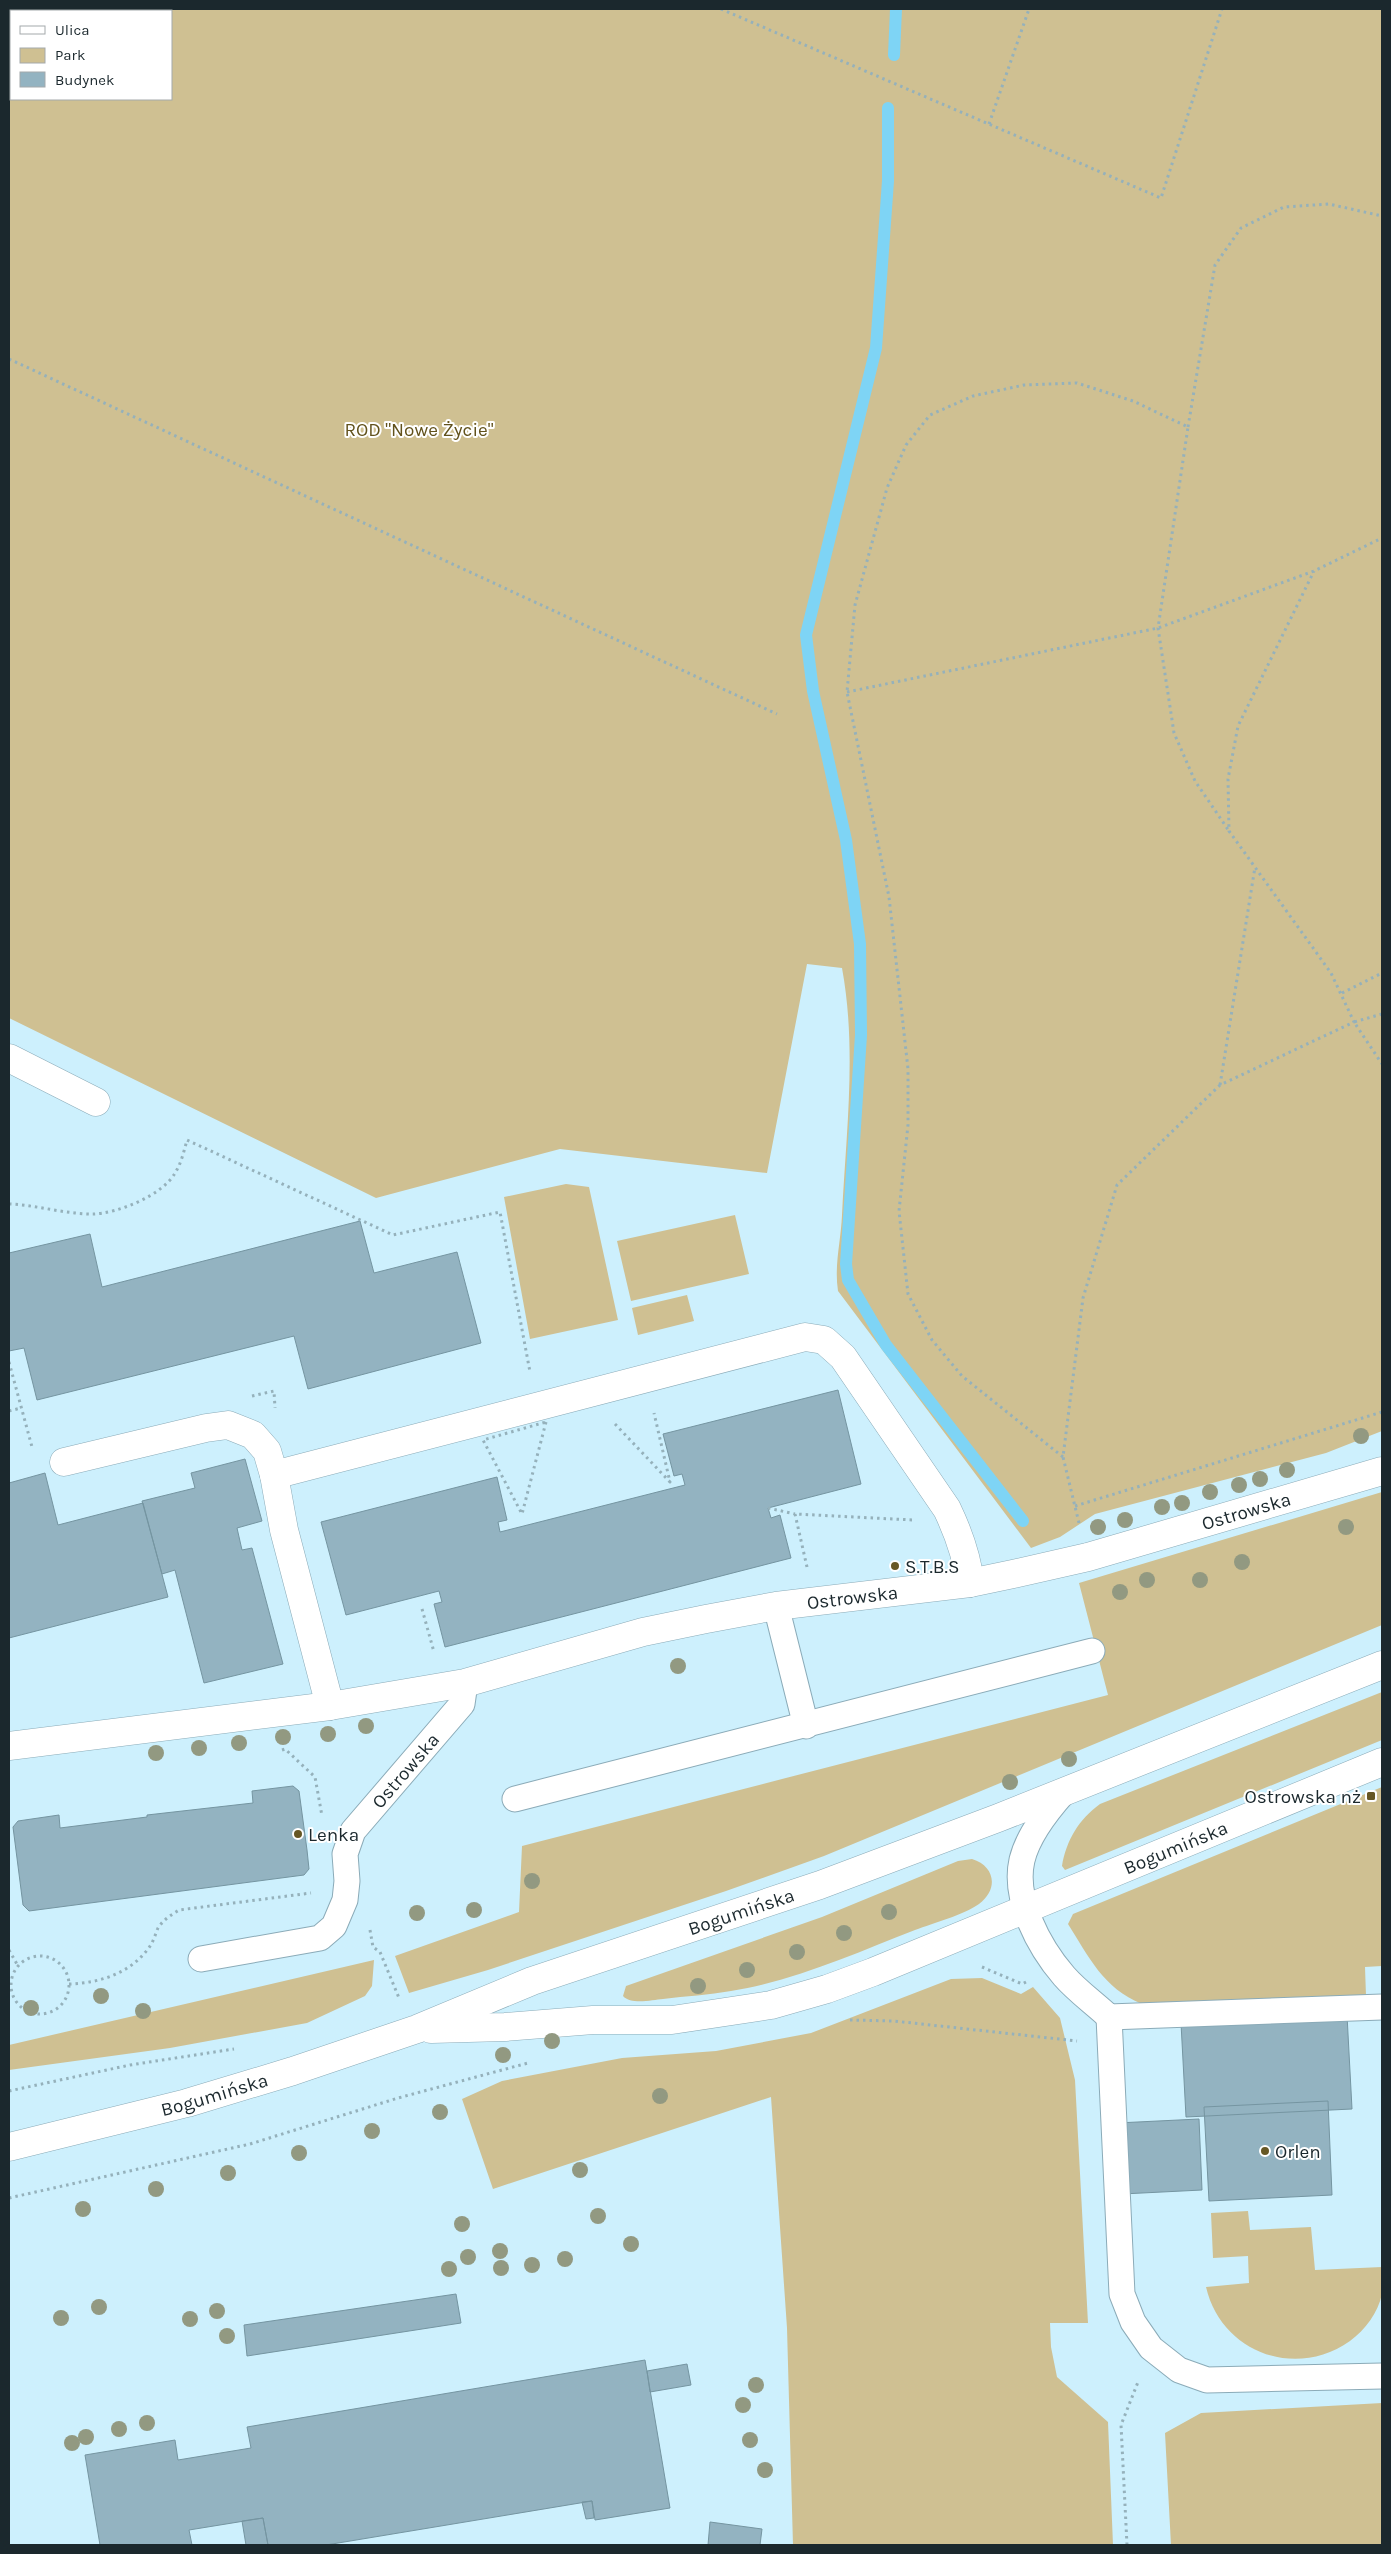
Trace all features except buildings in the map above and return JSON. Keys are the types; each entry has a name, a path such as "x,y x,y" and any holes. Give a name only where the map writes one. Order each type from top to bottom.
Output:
{"street":[{"path":"9,1058 96,1102"},
{"path":"274,1475 805,1337 824,1340 843,1357 947,1509 959,1533 967,1558 970,1583"},
{"path":"64,1462 206,1428 228,1425 253,1435 267,1451 274,1475 284,1530 330,1706"},
{"name":"Ostrowska","path":"9,1746 330,1706 465,1683 643,1632 776,1606 970,1583 1088,1557 1382,1471"},
{"name":"Bogumińska","path":"9,2147 187,2103 293,2071 417,2029 532,1981 820,1885 1064,1792 1382,1665"},
{"name":"Bogumińska","path":"417,2029 505,2028 593,2020 672,2020 753,2009 827,1989 1382,1762"}],"lane":[{"path":"776,1606 806,1726"},
{"path":"515,1799 806,1726 1092,1651"},
{"name":"Ostrowska","path":"201,1960 320,1938 334,1926 345,1900 347,1881 345,1854 353,1831 462,1704 465,1683"},
{"name":"Bogumińska","path":"1025,1908 1020,1887 1022,1860 1032,1835 1064,1792"},
{"path":"1025,1908 1040,1939 1064,1975 1109,2017 1122,2294 1133,2322 1151,2348 1178,2370 1207,2380 1382,2376"},
{"path":"1109,2017 1382,2007"}],"path":[{"path":"720,9 1160,198 1222,9"},
{"path":"989,124 1029,9"},
{"path":"1382,216 1329,204 1284,207 1240,228 1215,265 1188,427 1158,628 1174,733 1195,781 1331,973 1342,992 1354,1022 1382,1064"},
{"path":"9,359 777,714"},
{"path":"1063,1457 962,1376 932,1340 908,1294 899,1211 908,1125 908,1069 888,896 848,692 855,605 888,488 906,445 930,415 973,396 1024,385 1077,383 1133,401 1188,427"},
{"path":"848,692 1158,628 1314,571 1382,538"},
{"path":"1228,830 1228,779 1238,726 1314,571"},
{"path":"1220,1085 1256,867"},
{"path":"1342,992 1382,973"},
{"path":"1088,1557 1063,1457 1083,1298 1117,1185 1220,1085 1354,1022 1382,1014"},
{"path":"9,1204 92,1214 110,1212 147,1198 164,1186 175,1174 187,1140 393,1235 500,1212 530,1373"},
{"path":"613,1422 670,1482 652,1406"},
{"path":"9,1411 21,1408"},
{"path":"1075,1506 1382,1412"},
{"path":"473,1442 555,1420"},
{"path":"483,1440 522,1514 546,1422"},
{"path":"768,1508 795,1514 923,1520"},
{"path":"795,1514 815,1602"},
{"path":"276,1750 286,1749 316,1777 324,1824"},
{"path":"69,1984 90,1984 106,1979 127,1968 149,1949 159,1928 166,1919 179,1910 315,1892"},
{"path":"9,1950 18,1966"},
{"path":"31,1958 50,1958 58,1962 64,1970 69,1984 67,1997 62,2005 45,2014 36,2014 19,2005 11,1988 12,1978 18,1966 31,1958"},
{"path":"387,1965 401,2006"},
{"path":"974,1968 983,1967 1022,1984 1058,1966"},
{"path":"846,2020 894,2021 1110,2044"},
{"path":"9,2198 250,2144 398,2098 535,2062"},
{"path":"9,2091 54,2081"},
{"path":"1127,2545 1121,2425 1151,2348"}],"green space":[{"name":"ROD \"Nowe Życie\"","path":"9,9 1382,9 1382,1431 1326,1453 1095,1514 1060,1537 1031,1548 838,1291 837,1262 848,1122 850,1060 849,1029 842,968 807,964 767,1173 560,1149 376,1198 9,1018"},
{"path":"566,1184 589,1187 618,1320 530,1339 504,1197"},
{"path":"735,1215 749,1274 631,1301 617,1241"},
{"path":"687,1295 694,1321 638,1335 632,1308"},
{"path":"1382,1492 1382,1625 824,1856 726,1891 488,1970 409,1993 395,1956 519,1912 522,1846 1108,1695 1079,1583"},
{"path":"1382,1692 1382,1740 1065,1870 1062,1866 1070,1839 1086,1816 1100,1804"},
{"path":"1382,1787 1382,1966 1365,1967 1366,1996 1142,2004 1128,1997 1107,1980 1090,1960 1068,1924 1073,1914"},
{"path":"972,1859 980,1862 990,1872 992,1885 990,1892 979,1904 957,1915 824,1965 755,1986 714,1994 648,2001 631,2000 623,1996 626,1986 822,1917 958,1861"},
{"path":"374,1960 372,1986 365,1996 307,2023 170,2048 9,2070 9,2045"},
{"path":"982,1978 1021,1994 1033,1987 1060,2018 1075,2080 1088,2323 1050,2323 1051,2347 1057,2377 1108,2422 1113,2545 793,2545 787,2328 771,2097 493,2189 462,2099 502,2081 622,2058 716,2051 811,2033 951,1979"},
{"path":"1248,2211 1250,2230 1311,2227 1315,2270 1382,2267 1380,2301 1366,2326 1356,2337 1329,2353 1306,2358 1284,2358 1263,2353 1244,2343 1227,2328 1214,2310 1206,2287 1249,2283 1248,2256 1213,2258 1211,2213"},
{"path":"1382,2403 1382,2545 1171,2545 1165,2433 1201,2413"}],"waterway":[{"path":"894,55 896,9"},
{"path":"888,108 888,181 876,348 806,635 813,691 846,840 860,944 861,1035 846,1264 848,1280 886,1345 1023,1521"}],"place":[{"name":"S.T.B.S","path":"895,1566"},
{"name":"Ostrowska nż","path":"1371,1796"},
{"name":"Lenka","path":"298,1834"},
{"name":"Orlen","path":"1265,2151"}]}
